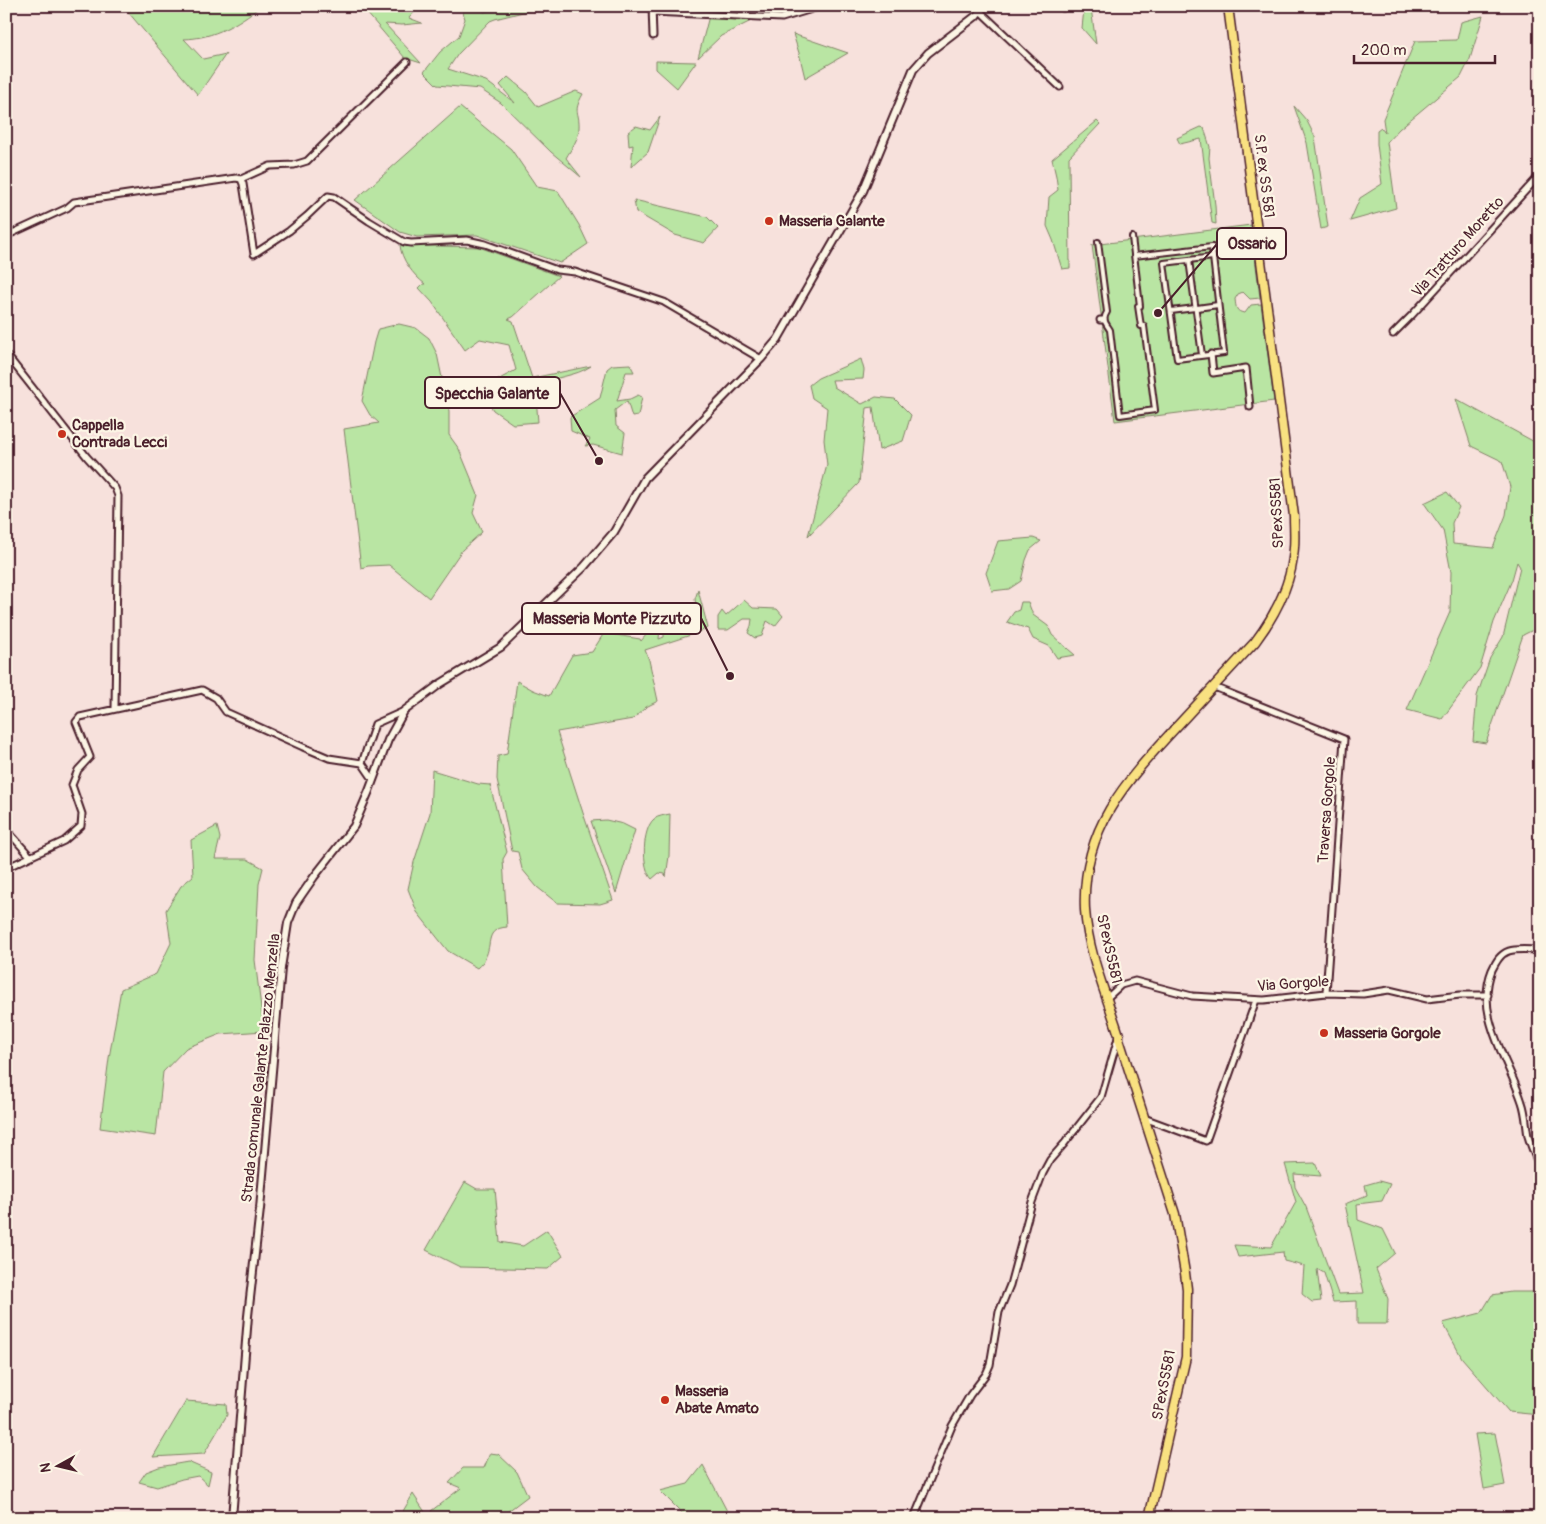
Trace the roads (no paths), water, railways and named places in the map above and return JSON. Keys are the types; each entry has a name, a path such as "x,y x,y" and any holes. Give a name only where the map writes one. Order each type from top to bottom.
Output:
{"main road":[{"name":"S.P. ex SS 581","path":"1228,6 1273,350"},
{"name":"SPexSS581","path":"1152,1516 1186,1357 1187,1314 1185,1273 1175,1214 1089,939 1085,909 1088,870 1095,838 1105,815 1139,767 1255,642 1269,623 1283,596 1291,569 1294,548 1294,516 1273,350"}],"street":[{"path":"653,36 652,9 782,18 822,6"},
{"path":"982,9 1060,87"},
{"name":"Strada comunale Galante Palazzo Menzella","path":"232,1518 248,1316 261,1200 281,968 288,923 296,904 314,877 354,826 388,740 404,711 440,684 501,647 584,567 614,532 645,478 778,339 863,191 913,70 928,53 963,27 982,9"},
{"path":"6,236 67,208 74,202 241,179 270,166 294,165 308,161 407,62"},
{"name":"Via Tratturo Moretto","path":"1393,334 1540,175"},
{"path":"241,179 254,254 289,231 328,196 334,197 404,242 467,240 485,244 557,270 574,272 664,302 760,359"},
{"path":"1098,242 1107,312 1102,320 1110,330 1120,415 1155,410 1144,326 1141,326 1138,306 1140,306 1132,237"},
{"path":"1134,256 1212,247 1224,352 1177,359 1164,263 1213,257"},
{"path":"1189,260 1202,356"},
{"path":"1171,311 1218,306"},
{"path":"6,354 87,457 115,488 118,496 115,708"},
{"path":"1211,354 1213,373 1246,368 1250,407"},
{"name":"Traversa Gorgole","path":"1214,687 1344,739 1326,993"},
{"path":"6,868 64,840 80,826 82,814 72,785 78,770 90,757 76,722 80,717 115,708 202,690 216,698 226,712 329,758 362,763 373,779"},
{"path":"362,763 374,724 404,711"},
{"path":"6,829 30,856"},
{"path":"1540,950 1515,949 1501,955 1490,975 1488,995 1493,1029 1523,1103 1528,1136 1540,1168"},
{"name":"Via Gorgole","path":"1107,998 1121,985 1135,981 1192,996 1256,1000 1326,993 1363,994 1390,990 1427,999 1460,994 1488,995"},
{"path":"1144,1118 1206,1141 1256,1000"},
{"path":"914,1518 952,1426 990,1365 999,1312 1010,1285 1032,1202 1043,1172 1050,1160 1100,1097 1119,1035"}],"place":[{"name":"Masseria Galante","path":"769,221"},
{"name":"Ossario","path":"1158,313"},
{"name":"Cappella Contrada Lecci","path":"62,434"},
{"name":"Specchia Galante","path":"599,461"},
{"name":"Masseria Monte Pizzuto","path":"730,676"},
{"name":"Masseria Gorgole","path":"1324,1033"},
{"name":"Masseria Abate Amato","path":"665,1400"}]}
